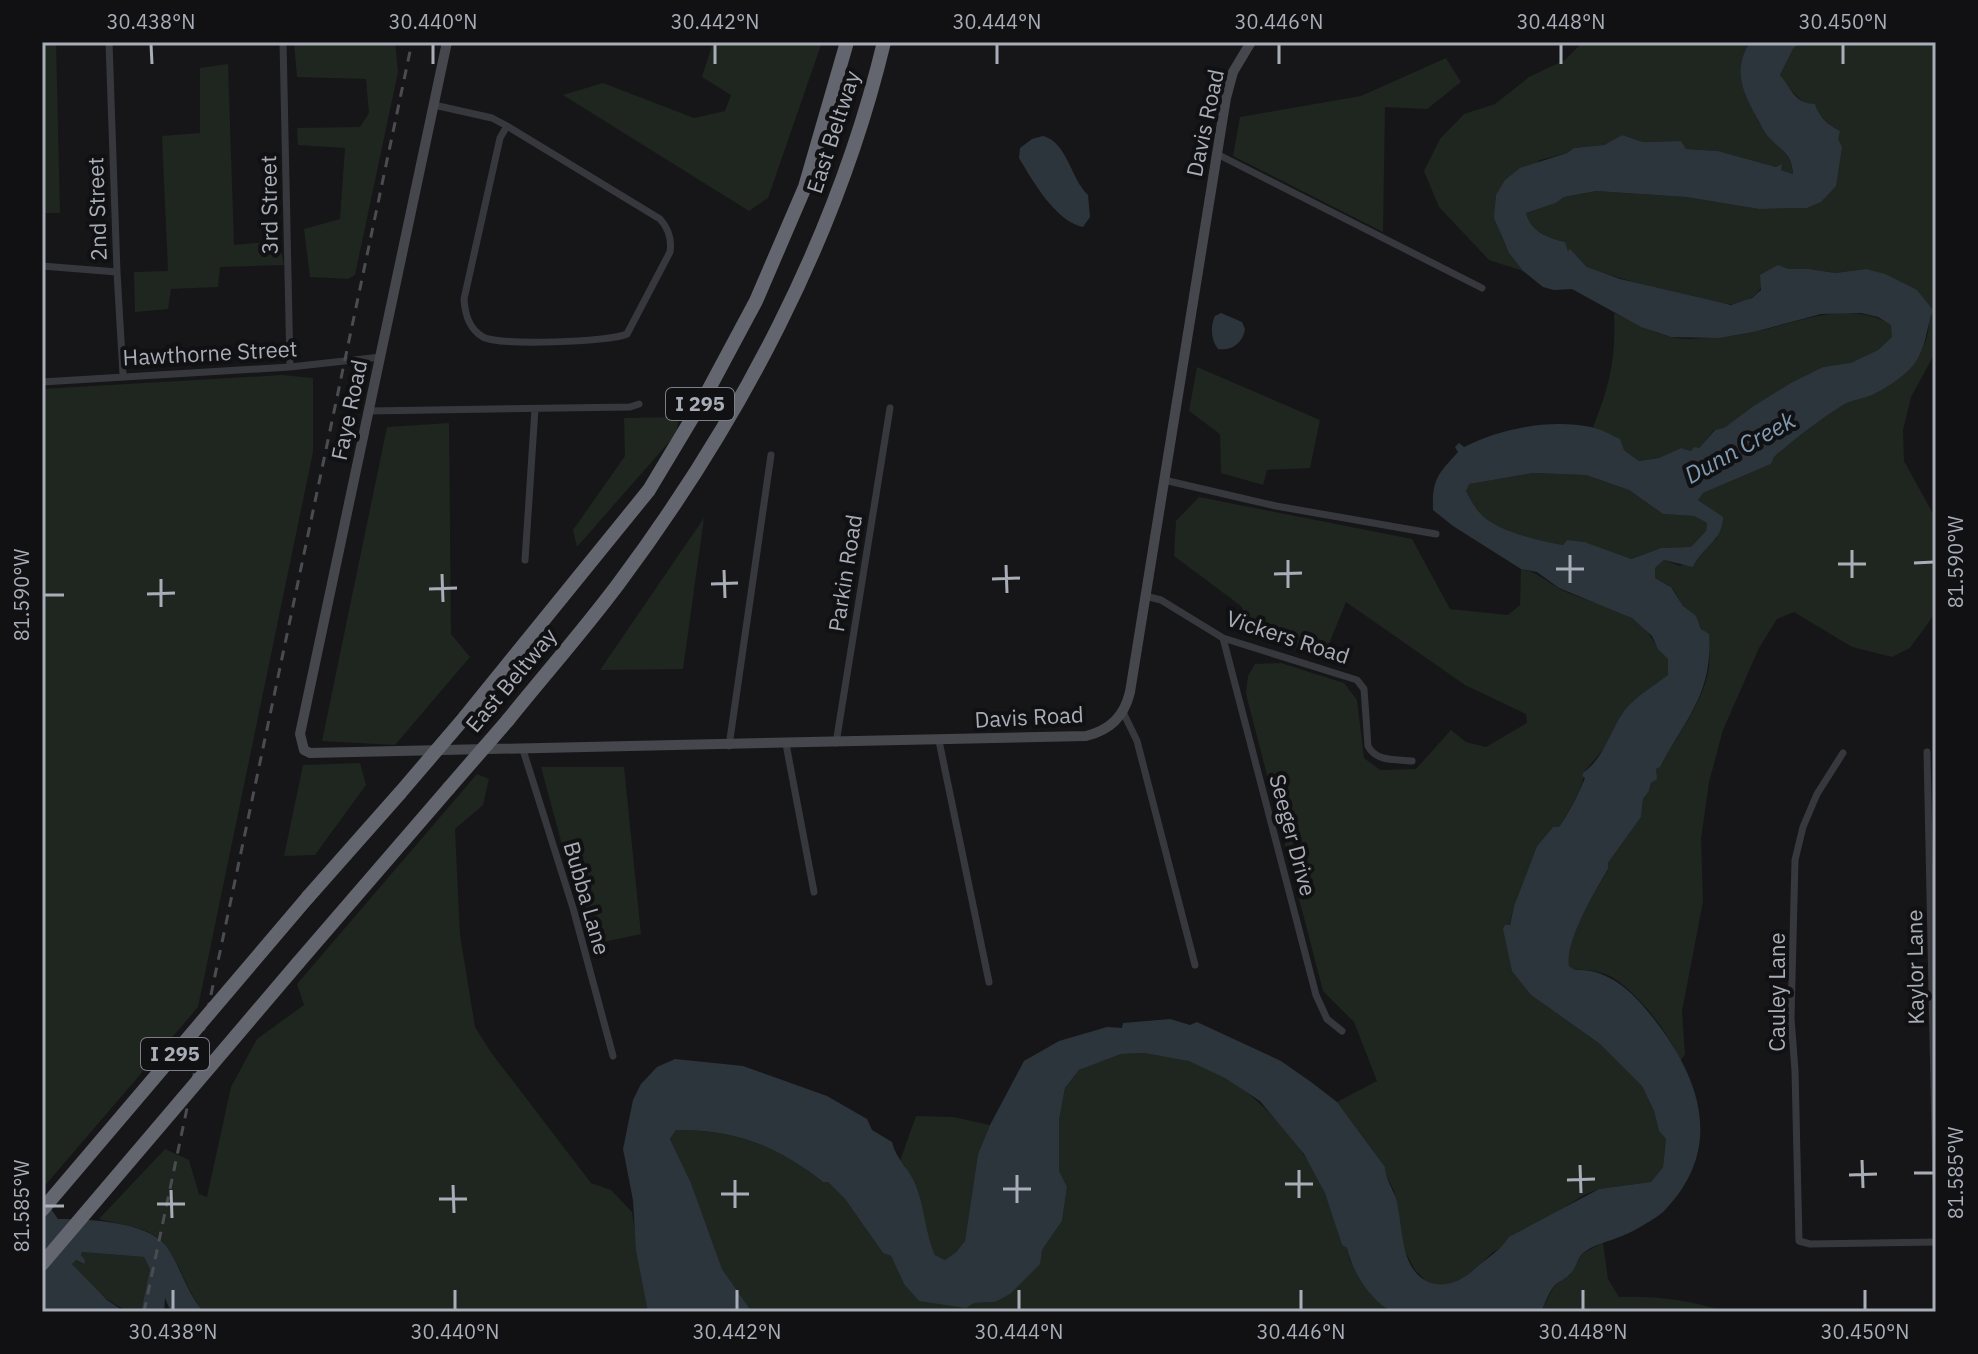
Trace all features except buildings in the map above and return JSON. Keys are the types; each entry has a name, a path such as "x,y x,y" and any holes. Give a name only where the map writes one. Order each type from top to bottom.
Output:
{"highway":[{"name":"East Beltway","path":"42,1210 465,717 649,490 703,400 756,301 805,187 847,42"},
{"name":"East Beltway","path":"42,1264 508,720 618,584 694,475 758,365 815,249 851,156 884,42"}],"street":[{"name":"2nd Street","path":"109,42 123,375"},
{"name":"3rd Street","path":"283,42 290,367"},
{"name":"Faye Road","path":"339,754 304,750 300,734 447,42"},
{"name":"Davis Road","path":"339,754 939,741 1086,736 1106,730 1123,712 1130,692 1217,154 1233,72 1251,42"},
{"path":"434,105 492,118 507,126 660,219 669,235 670,252 627,334 619,338 500,342 481,337 467,320 464,299 500,138 507,126"},
{"path":"1217,154 1482,288"},
{"path":"669,235 681,231"},
{"path":"42,266 117,272"},
{"path":"465,335 473,330"},
{"name":"Hawthorne Street","path":"42,382 290,367 381,357"},
{"path":"369,411 630,407 639,404"},
{"name":"Parkin Road","path":"836,743 890,408"},
{"path":"525,560 535,409"},
{"path":"729,746 771,455"},
{"path":"1164,480 1276,506 1436,534"},
{"name":"Vickers Road","path":"1145,596 1161,600 1223,638 1357,680 1364,689 1371,753 1381,758 1412,761"},
{"name":"Seeger Drive","path":"1223,638 1316,995 1327,1019 1342,1031"},
{"path":"1123,712 1137,741 1195,965"},
{"path":"939,741 989,982"},
{"path":"786,744 814,892"},
{"name":"Bubba Lane","path":"523,750 573,908 613,1056"},
{"name":"Kaylor Lane","path":"1927,752 1936,1180"},
{"name":"Cauley Lane","path":"1843,753 1817,794 1803,827 1795,860 1791,1018 1799,1241 1810,1244 1936,1242"}],"shaded area":[{"path":"42,42 56,42 60,213 42,213"},
{"path":"294,42 395,42 398,72 355,275 348,279 310,277 304,229 340,219 345,148 298,145 297,128 360,127 369,113 366,79 297,77"},
{"path":"713,42 822,42 768,198 749,211 563,95 603,83 694,118 725,111 731,95 702,77"},
{"path":"1583,42 1750,42 1747,47 1754,111 1763,128 1787,156 1793,174 1781,170 1781,165 1776,167 1718,151 1685,149 1681,141 1643,142 1622,135 1604,145 1574,148 1540,160 1496,195 1501,236 1523,271 1489,260 1439,207 1424,171 1440,139 1464,114 1495,104 1529,77 1565,60"},
{"path":"1800,42 1936,42 1936,351 1911,397 1903,430 1904,461 1936,519 1936,612 1910,648 1892,657 1852,647 1794,612 1777,619 1759,648 1723,730 1709,782 1701,839 1703,902 1682,1011 1685,1054 1680,1062 1663,1029 1646,1007 1618,981 1608,975 1575,970 1569,966 1572,943 1582,916 1608,870 1608,863 1641,817 1643,799 1656,769 1695,708 1709,668 1709,648 1701,628 1671,587 1655,578 1655,568 1664,560 1680,566 1696,559 1717,538 1705,505 1697,499 1703,493 1771,464 1774,457 1825,417 1847,403 1884,388 1904,374 1925,343 1929,319 1866,269 1835,273 1788,269 1762,285 1750,298 1733,304 1660,289 1588,267 1570,250 1568,252 1565,242 1536,229 1526,213 1556,203 1564,197 1596,191 1686,197 1759,209 1807,208 1821,202 1831,126 1790,90 1780,75"},
{"path":"1446,58 1461,82 1427,109 1385,107 1383,232 1233,156 1240,117 1361,96"},
{"path":"228,64 234,245 279,241 284,265 220,267 218,287 171,289 168,309 135,312 134,272 168,271 162,136 200,133 200,68"},
{"path":"1614,313 1660,334 1689,339 1742,334 1839,313 1857,314 1875,317 1892,325 1892,337 1878,350 1851,364 1823,367 1792,383 1755,405 1724,429 1714,430 1699,448 1691,451 1681,448 1659,458 1639,461 1593,427 1611,371"},
{"path":"1197,367 1320,420 1310,468 1267,470 1263,485 1221,473 1220,434 1189,411"},
{"path":"282,375 313,378 313,452 198,1007 42,1189 42,389"},
{"path":"679,417 676,434 577,547 573,530 625,456 624,418"},
{"path":"449,423 451,634 470,657 395,745 322,741 387,427"},
{"path":"1533,473 1586,475 1629,490 1663,514 1694,516 1707,523 1706,531 1691,547 1661,548 1630,559 1585,542 1567,540 1563,545 1507,530 1480,513 1466,491 1468,484"},
{"path":"1199,497 1412,539 1450,609 1508,615 1520,605 1521,569 1527,570 1569,593 1609,607 1636,621 1668,659 1669,675 1624,712 1606,746 1584,772 1579,792 1559,827 1553,827 1537,846 1509,926 1531,995 1600,1044 1642,1086 1659,1131 1666,1139 1663,1167 1651,1182 1599,1189 1584,1195 1492,1253 1466,1278 1444,1286 1430,1285 1415,1270 1404,1249 1394,1191 1385,1167 1337,1102 1377,1081 1354,1022 1323,991 1246,694 1248,676 1255,664 1281,663 1344,683 1357,700 1364,758 1380,770 1416,769 1451,730 1466,742 1486,747 1527,723 1526,714 1465,685 1346,602 1324,656 1255,634 1241,606 1174,556 1176,521"},
{"path":"704,518 683,669 600,670"},
{"path":"360,763 366,785 315,855 284,856 303,765"},
{"path":"541,767 624,767 641,934 589,945"},
{"path":"477,774 489,779 483,805 455,829 460,935 475,1027 591,1183 611,1190 632,1212 648,1312 204,1312 163,1243 143,1230 99,1219 165,1149 189,1160 199,1194 207,1197 231,1087 257,1039 304,1005 297,984"},
{"path":"1144,1053 1187,1060 1209,1068 1230,1080 1269,1112 1315,1172 1350,1261 1386,1309 1393,1312 752,1312 722,1269 691,1183 670,1139 676,1130 697,1130 736,1137 772,1149 823,1182 828,1182 845,1199 883,1253 891,1256 904,1284 974,1303 995,1302 1039,1264 1042,1250 1062,1221 1067,1187 1059,1172 1059,1120 1065,1088 1079,1070 1121,1054"},
{"path":"916,1116 953,1117 990,1125 978,1154 965,1241 945,1260 935,1255 928,1239 923,1212 905,1166 900,1161"},
{"path":"1603,1243 1608,1279 1619,1297 1673,1300 1726,1312 1541,1312 1554,1286 1570,1275 1583,1253"},
{"path":"81,1252 144,1257 150,1269 141,1312 120,1307 95,1288 72,1264 75,1260 83,1264"}],"water":[{"name":"Dunn Creek","path":"1750,42 1800,42 1780,75 1797,98 1815,104 1824,120 1840,131 1838,139 1842,147 1836,186 1821,202 1807,208 1759,209 1686,197 1596,191 1564,197 1556,203 1526,213 1536,229 1565,242 1568,251 1570,249 1587,267 1620,279 1731,305 1752,298 1761,290 1760,275 1778,265 1788,269 1835,273 1866,269 1885,274 1917,290 1933,310 1922,350 1905,374 1878,392 1846,403 1834,411 1782,450 1771,464 1703,493 1698,500 1723,517 1716,538 1693,567 1664,560 1655,568 1655,578 1671,587 1683,606 1696,616 1701,629 1709,634 1707,673 1696,705 1656,769 1657,779 1651,783 1643,799 1641,817 1608,863 1608,869 1582,916 1572,943 1569,966 1610,978 1638,1000 1671,1043 1694,1091 1700,1115 1700,1139 1694,1164 1683,1187 1664,1211 1631,1232 1583,1253 1572,1272 1555,1285 1541,1312 1393,1312 1377,1301 1364,1285 1347,1248 1342,1245 1325,1193 1304,1154 1260,1101 1225,1078 1189,1061 1144,1053 1121,1054 1079,1070 1065,1088 1059,1120 1059,1171 1067,1187 1062,1221 1042,1250 1040,1264 1010,1294 995,1302 974,1303 966,1308 919,1301 904,1284 891,1256 883,1253 845,1199 828,1182 823,1182 772,1149 754,1142 717,1133 676,1130 670,1139 691,1183 722,1269 752,1312 648,1312 636,1250 633,1200 623,1149 633,1100 641,1084 657,1067 675,1059 743,1066 827,1096 867,1119 872,1130 892,1142 919,1195 935,1255 945,1260 965,1241 978,1154 1024,1061 1059,1041 1107,1027 1122,1028 1123,1023 1170,1019 1190,1025 1197,1022 1281,1061 1337,1102 1385,1167 1397,1202 1408,1260 1415,1272 1433,1284 1454,1282 1466,1276 1509,1237 1599,1189 1651,1182 1663,1167 1666,1139 1659,1131 1642,1086 1600,1044 1531,995 1512,971 1503,929 1505,925 1510,925 1537,846 1553,827 1559,827 1563,821 1585,778 1582,776 1584,772 1597,759 1625,710 1668,675 1668,659 1658,649 1652,636 1632,618 1559,588 1537,572 1521,569 1453,526 1433,510 1433,500 1438,478 1458,452 1455,447 1459,443 1464,447 1510,430 1559,424 1591,427 1606,432 1620,439 1624,450 1639,461 1659,458 1681,448 1691,451 1694,447 1699,448 1715,430 1724,428 1791,383 1823,367 1851,363 1878,350 1892,337 1891,325 1878,317 1861,313 1821,314 1719,338 1671,337 1641,327 1572,289 1543,287 1523,271 1509,253 1494,218 1496,195 1505,180 1520,168 1574,148 1604,145 1622,135 1643,142 1681,141 1686,149 1718,151 1776,167 1782,164 1781,170 1793,174 1786,153 1767,135 1747,98 1741,77 1744,54","holes":["1533,473 1586,475 1629,490 1663,514 1694,516 1707,523 1706,531 1691,547 1661,548 1631,559 1585,542 1567,540 1563,545 1507,530 1480,513 1466,491 1469,484"]},
{"path":"1043,136 1058,146 1088,195 1090,217 1083,227 1054,209 1019,158 1020,148 1032,139"},
{"path":"1221,313 1242,322 1245,329 1239,342 1232,347 1218,349 1212,324 1215,316"},
{"path":"42,1196 58,1219 116,1223 145,1231 157,1238 166,1246 204,1312 171,1312 165,1298 164,1312 141,1312 150,1269 144,1257 82,1252 84,1264 76,1260 72,1264 107,1300 125,1312 42,1312"}],"railway":[{"path":"144,1312 412,42"}]}
